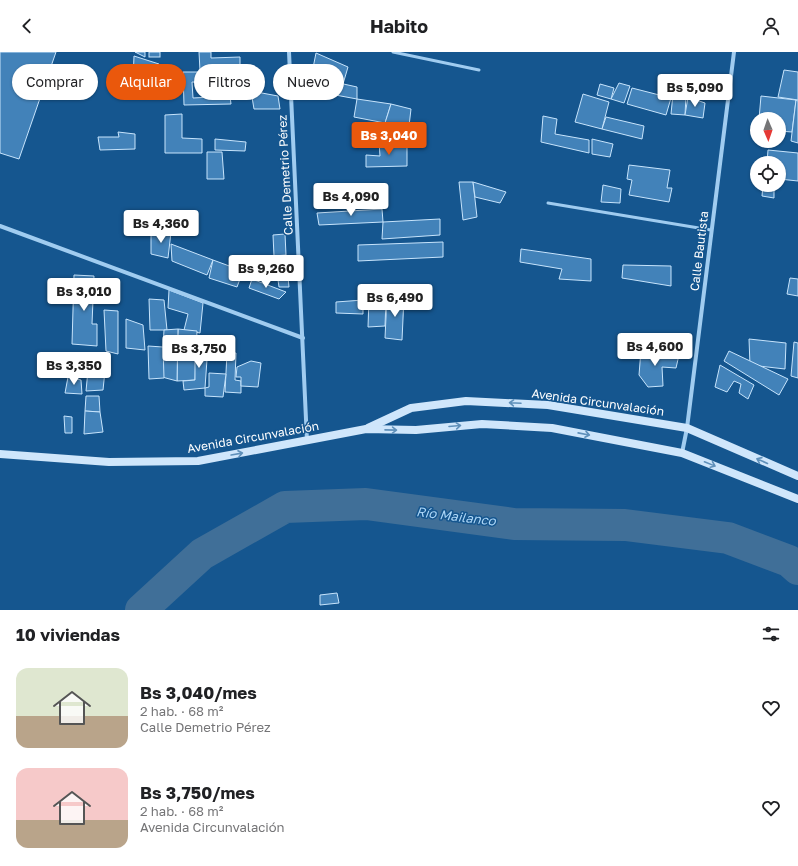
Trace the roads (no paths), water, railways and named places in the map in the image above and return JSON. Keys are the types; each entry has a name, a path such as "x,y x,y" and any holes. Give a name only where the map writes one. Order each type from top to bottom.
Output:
{"main road":[{"name":"Avenida Circunvalación","path":"366,429 411,408 466,401 548,404 687,428 798,476"},
{"name":"Avenida Circunvalación","path":"0,454 109,462 198,461 366,429 416,430 482,424 552,428 682,452 798,499"}],"street":[{"name":"Calle Demetrio Pérez","path":"289,52 307,441"},
{"name":"Calle Bautista","path":"682,452 687,428 734,52"},
{"path":"0,226 303,338"}],"lane":[{"path":"393,52 479,70"},
{"path":"548,203 711,230"}],"waterway":[{"name":"Río Mailanco","path":"141,610 202,554 285,507 366,504 514,524 625,525 728,538 789,561 798,569"}]}
